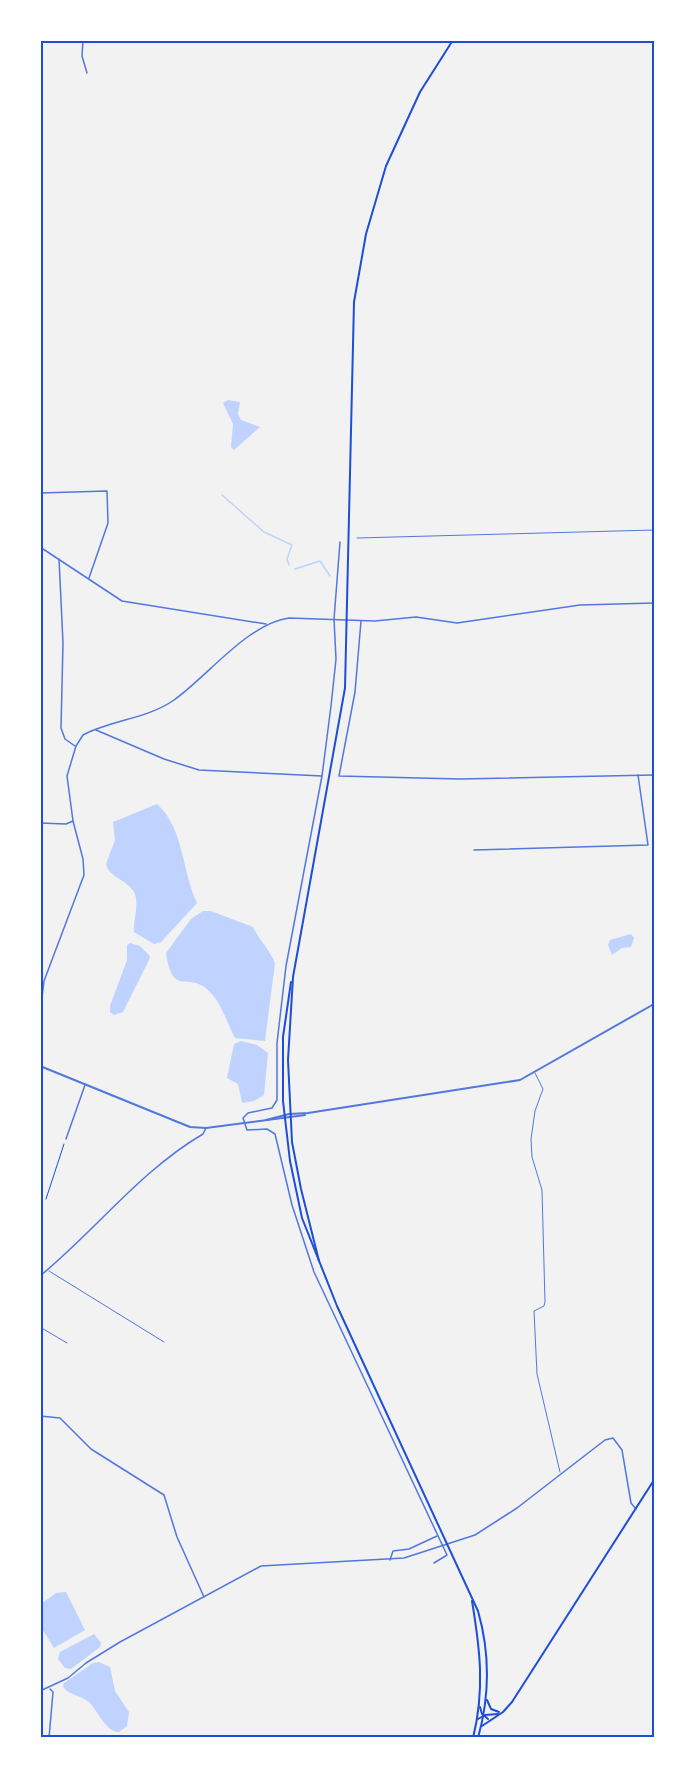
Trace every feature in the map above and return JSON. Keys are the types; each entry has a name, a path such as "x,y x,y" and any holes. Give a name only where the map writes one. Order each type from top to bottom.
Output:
{"main road":[{"path":"453,40 420,92 392,150 370,216 359,268 351,354 348,625 340,720 283,1037 284,1119 298,1204 319,1261 478,1611 487,1667 486,1698 478,1737"},
{"path":"293,977 288,1060 289,1114 301,1189 319,1261"},
{"path":"481,1727 512,1702 654,1480"},
{"path":"471,1599 481,1655 480,1706 473,1737"},
{"path":"486,1698 489,1708 501,1713"},
{"path":"480,1706 483,1716"},
{"path":"477,1721 483,1716 501,1713"},
{"path":"483,1716 491,1719"}],"street":[{"path":"83,40 82,56 87,73"},
{"path":"40,493 107,491 108,523 88,579"},
{"path":"340,542 334,619 336,659 322,776 286,966 277,1043 277,1100 269,1110 245,1114 244,1123 247,1130 267,1129 275,1134 292,1205 317,1280 447,1555 434,1563"},
{"path":"40,547 127,603 266,625"},
{"path":"59,558 63,643 61,728 65,738 76,746"},
{"path":"40,1014 44,981 84,875 83,859 73,821 67,782 76,746 83,735 172,702 266,625 289,618 361,621 416,617 457,623 580,605 654,603"},
{"path":"361,621 355,692 339,777 654,775"},
{"path":"95,730 164,759 199,770 322,776"},
{"path":"474,850 648,844 638,774"},
{"path":"40,822 66,824 73,821"},
{"path":"266,1120 289,1114 499,1085 536,1073 654,1004"},
{"path":"40,1066 183,1125 206,1128 284,1119 308,1113"},
{"path":"66,1139 85,1085"},
{"path":"40,1276 149,1173 203,1134 206,1128"},
{"path":"40,1416 60,1418 91,1449 164,1495 177,1537 204,1597"},
{"path":"40,1691 68,1678 97,1656 261,1566 390,1560 433,1550 461,1540 495,1524 594,1446 613,1438 622,1450 631,1503 636,1509"},
{"path":"390,1560 393,1551 409,1549 438,1536"},
{"path":"49,1688 53,1692 49,1737"}],"lane":[{"path":"357,538 654,530"},
{"path":"536,1073 543,1089 532,1127 531,1151 542,1190 545,1302 544,1306 534,1311 537,1374 561,1473"},
{"path":"48,1270 164,1342"},
{"path":"40,1327 67,1343"}],"path":[{"path":"46,1199 66,1139"}],"water":[{"path":"228,400 240,402 238,414 241,420 260,427 234,450 231,447 233,424 223,403"},
{"path":"157,804 173,825 197,903 161,942 154,944 134,932 135,894 128,885 111,873 106,864 115,840 113,822"},
{"path":"203,911 211,911 253,927 273,958 275,963 265,1041 235,1038 221,1008 210,992 202,986 177,980 173,976 166,953 191,919"},
{"path":"631,934 634,938 631,947 622,948 612,955 608,945 610,940"},
{"path":"130,943 140,946 150,956 123,1012 114,1015 110,1012 110,1006 127,960 127,945"},
{"path":"241,1041 257,1045 268,1053 264,1095 254,1101 242,1103 238,1084 227,1078 234,1044"},
{"path":"66,1592 85,1630 54,1648 41,1627 41,1604 56,1593"},
{"path":"94,1634 101,1643 100,1647 71,1669 65,1668 58,1659 60,1652"},
{"path":"99,1662 110,1667 115,1691 129,1712 127,1726 119,1732 106,1725 89,1702 63,1687 64,1683 93,1663"}],"waterway":[{"path":"222,495 264,532 292,545 287,559 289,565"},
{"path":"295,569 320,561 330,576"}]}
